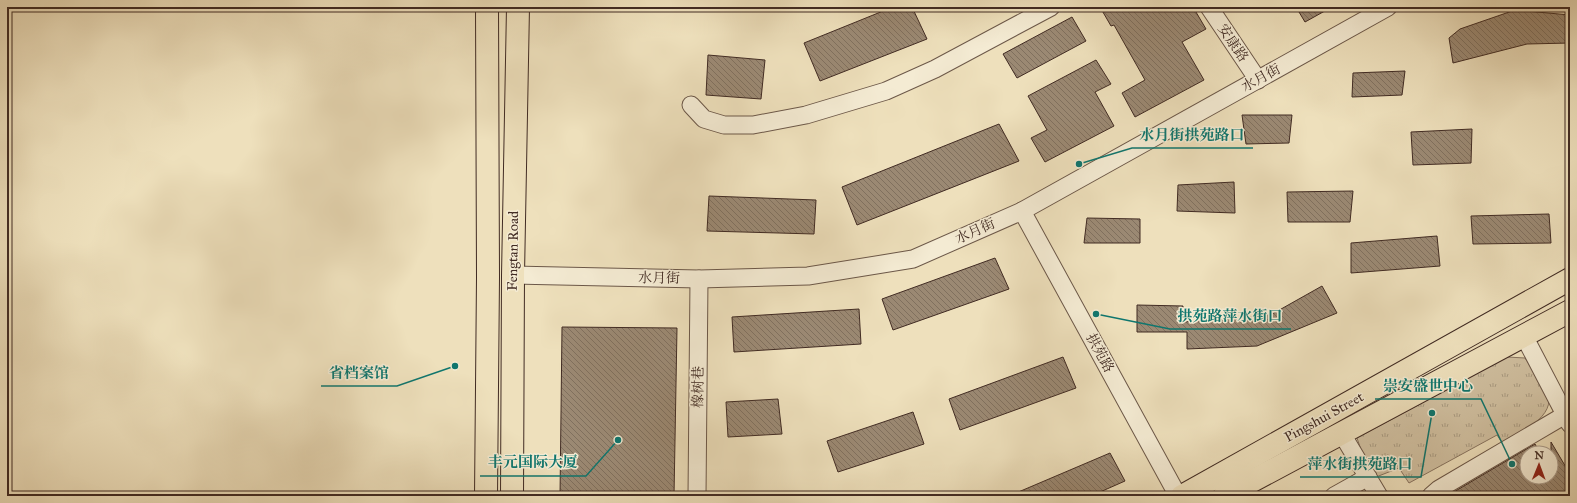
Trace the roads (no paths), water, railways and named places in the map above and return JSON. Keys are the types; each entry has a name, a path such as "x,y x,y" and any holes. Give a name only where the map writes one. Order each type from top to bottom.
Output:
{"main road":[{"name":"Fengtan Road","path":"486,496 488,285 487,7"},
{"name":"Fengtan Road","path":"512,496 513,275 518,7"},
{"name":"Pingshui Street","path":"1182,496 1570,279"},
{"name":"Pingshui Street","path":"1224,496 1570,311"}],"street":[{"path":"691,105 704,119 724,125 753,125 806,116 886,91 935,69 1050,7"},
{"name":"安康路","path":"1209,7 1258,80"},
{"name":"水月街","path":"513,275 699,279 808,276 913,259 1022,211 1388,7"},
{"name":"拱苑路","path":"1022,211 1178,496"},
{"name":"橡树巷","path":"697,496 699,279"},
{"path":"1431,496 1439,489 1568,420 1524,336"},
{"path":"1342,434 1379,496"},
{"path":"1334,496 1368,477"}],"place":[{"name":"水月街拱苑路口","path":"1079,164"},
{"name":"拱苑路萍水街口","path":"1096,314"},
{"name":"省档案馆","path":"455,366"},
{"name":"萍水街拱苑路口","path":"1432,413"},
{"name":"丰元国际大厦","path":"618,440"},
{"name":"崇安盛世中心","path":"1512,464"}]}
